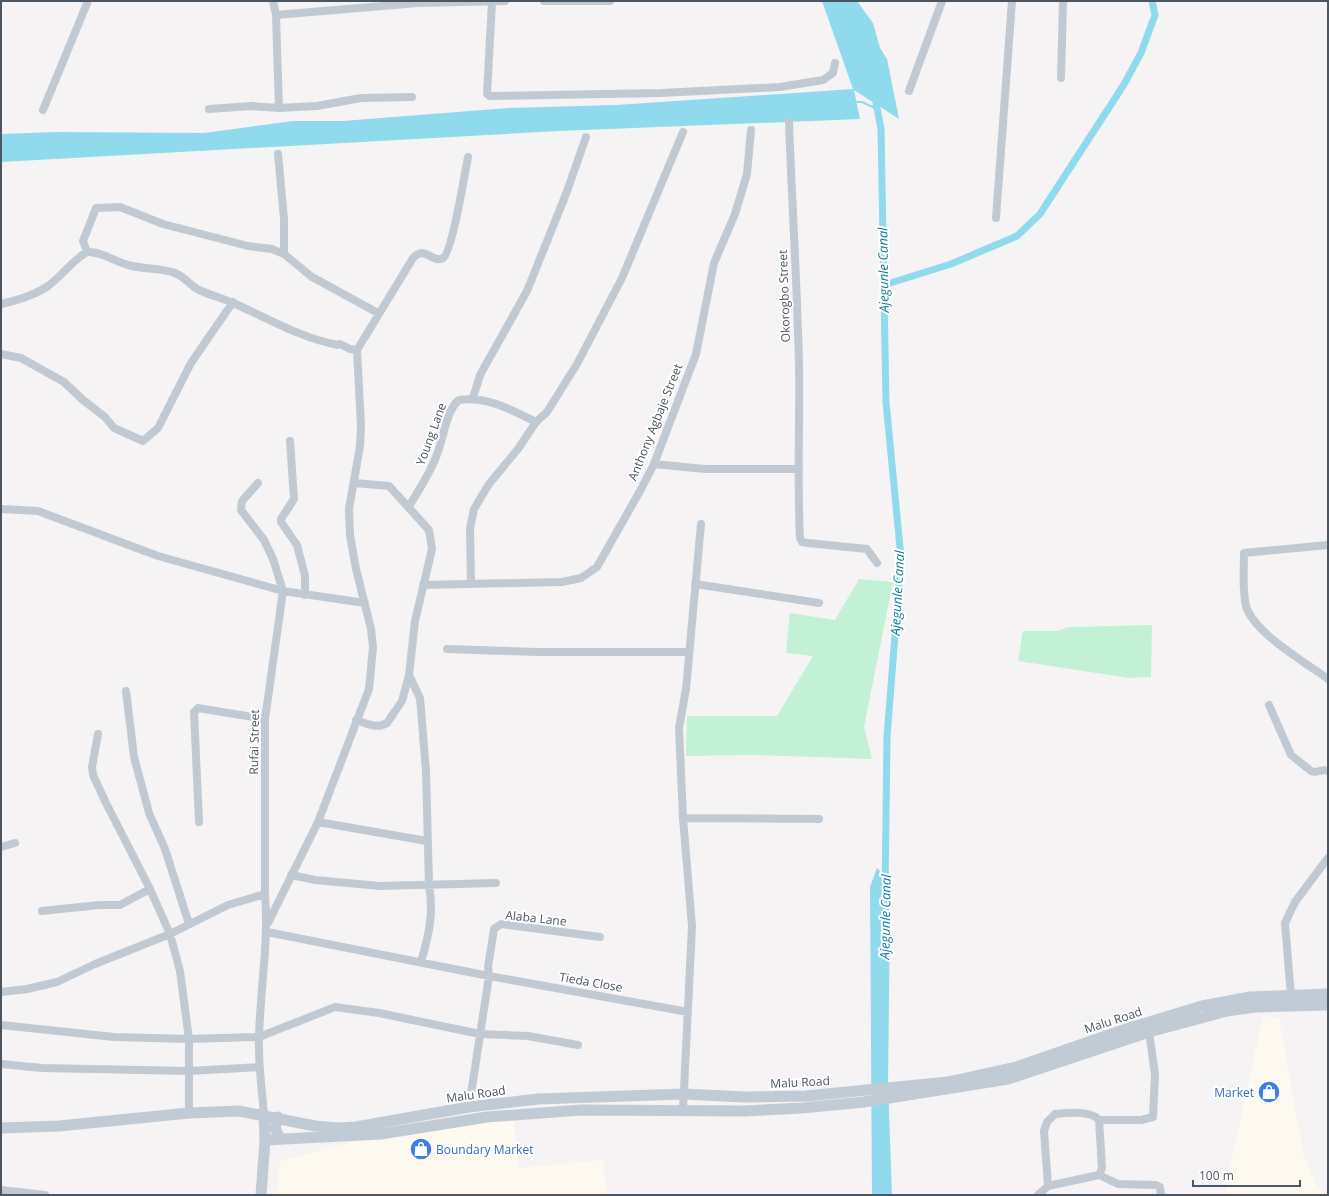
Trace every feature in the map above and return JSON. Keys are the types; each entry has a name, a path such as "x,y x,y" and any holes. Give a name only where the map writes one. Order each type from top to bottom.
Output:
{"main road":[{"name":"Malu Road","path":"265,1140 381,1134 487,1117 581,1110 744,1111 802,1108 864,1102 897,1092 1016,1067 1175,1013 1221,1002 1250,997 1328,994"},
{"name":"Malu Road","path":"1,1128 59,1126 189,1113 239,1110 337,1128 356,1127 487,1104 570,1097 684,1094 744,1097 806,1096 864,1090 897,1092 1008,1079 1149,1032 1226,1011 1255,1007 1328,1005"},
{"path":"1108,1035 1112,1045"},
{"path":"487,1104 487,1117"},
{"path":"261,1114 265,1140 261,1195"},
{"path":"278,1117 275,1128 280,1139"}],"street":[{"path":"43,110 88,1"},
{"path":"273,1 276,15 279,108"},
{"path":"276,15 418,3 505,1"},
{"path":"544,1 610,1"},
{"path":"909,92 942,1"},
{"path":"996,218 1012,1"},
{"path":"1061,78 1063,1"},
{"path":"492,2 490,60 486,87 487,94 490,96 661,93 780,87 823,80 832,73 835,63"},
{"path":"209,108 252,106 279,108 317,106 361,98 412,97"},
{"name":"Okorogbo Street","path":"789,122 799,356 800,538 802,542 863,548 870,551 877,563"},
{"name":"Anthony Agbaje Street","path":"423,585 562,582 581,578 597,567 654,464 696,354 714,263 735,214 747,174 751,130"},
{"path":"471,584 470,528 474,509 489,484 518,449 536,422 547,412 577,364 622,278 683,132"},
{"path":"473,398 480,375 527,291 566,194 586,138"},
{"path":"278,154 284,219 284,254"},
{"path":"261,1114 259,1037 268,923 318,822 369,688 372,665 371,629 356,569 350,535 350,503 360,446 361,426 357,350 378,313 418,254 423,252 436,259 443,258 446,255 454,230 468,157"},
{"path":"87,252 84,241 96,208 120,207 163,224 284,254 312,277 378,313"},
{"path":"1,304 14,301 45,288 76,258 87,252 95,251 132,266 172,272 186,279 192,286 233,302 294,332 338,346 340,344 357,350"},
{"path":"1,354 21,358 64,382 83,400 105,416 114,428 143,441 158,428 191,363 233,302"},
{"name":"Young Lane","path":"408,506 431,470 454,404 459,400 473,398 500,404 536,422"},
{"path":"290,442 294,499 280,519 297,545 305,576 305,595"},
{"path":"654,464 705,469 799,469"},
{"path":"258,483 242,501 241,510 264,540 273,559 284,591"},
{"path":"354,483 389,486 429,530 432,537 432,549 415,621 409,676 402,701 387,723 379,727 356,720"},
{"path":"1,509 38,511 158,556 284,591 364,604"},
{"path":"683,1110 692,926 683,818 678,728 686,689 700,524"},
{"path":"1328,545 1244,553 1246,605 1251,617 1270,638 1328,679"},
{"path":"695,584 819,603"},
{"name":"Rufai Street","path":"268,923 265,894 265,719 284,591"},
{"path":"447,649 536,652 689,652"},
{"path":"409,676 420,698 426,771 427,841 432,916 421,962"},
{"path":"126,691 134,757 149,813 165,849 189,924"},
{"path":"1269,705 1291,755 1311,771 1328,771"},
{"path":"199,822 194,712 198,708 265,719"},
{"path":"98,734 92,762 93,775 150,889 170,934 180,971 190,1040 189,1113"},
{"path":"683,818 819,819"},
{"path":"318,822 427,841"},
{"path":"1,847 16,843"},
{"path":"1287,1007 1291,996 1285,923 1296,902 1327,861"},
{"path":"291,875 315,880 380,886 496,883"},
{"path":"42,911 92,905 120,906 150,889"},
{"path":"1,992 27,989 56,982 95,964 170,934 228,905 265,894"},
{"name":"Alaba Lane","path":"469,1107 489,976 488,967 494,929 501,924 600,937"},
{"name":"Tieda Close","path":"267,932 489,976 688,1012"},
{"path":"1,1025 114,1037 190,1040 259,1037 335,1007 379,1013 480,1034 528,1036 578,1045"},
{"path":"1099,1120 1141,1120 1153,1117 1155,1074 1149,1032"},
{"path":"1,1064 42,1068 189,1071 259,1067"},
{"path":"1048,1186 1044,1131 1047,1122 1055,1114 1093,1114 1099,1120 1102,1168 1099,1175"},
{"path":"1038,1195 1048,1186 1099,1175 1118,1184 1156,1185 1160,1187 1161,1195"},
{"path":"1,1190 45,1195"}],"shaded area":[{"name":"Market","path":"1263,1016 1279,1018 1303,1152 1315,1182 1325,1195 1224,1195"},
{"name":"Boundary Market","path":"514,1118 518,1168 603,1160 607,1195 277,1195 280,1161 372,1136"}],"green space":[{"path":"859,579 893,582 864,727 872,759 751,755 686,756 687,716 777,716 813,656 786,653 790,613 835,620"},
{"path":"1152,625 1151,677 1129,678 1018,661 1023,631 1057,631 1069,627"}],"water":[{"path":"822,1 857,1 873,23 880,48 887,59 899,119 854,90 860,119 559,131 1,162 1,134 55,132 204,133 293,121 343,121 508,108 616,105 853,89"},
{"path":"877,868 883,875 890,913 888,1083 892,1195 872,1195 870,887"}],"waterway":[{"path":"884,285 951,264 1017,236 1040,214 1123,86 1141,53 1155,15 1152,1"},
{"name":"Ajegunle Canal","path":"875,97 881,129 886,402 901,558 887,737 885,896"},
{"path":"855,102 862,102 877,109"}],"place":[{"name":"Market","path":"1269,1092"},
{"name":"Boundary Market","path":"421,1149"}]}
